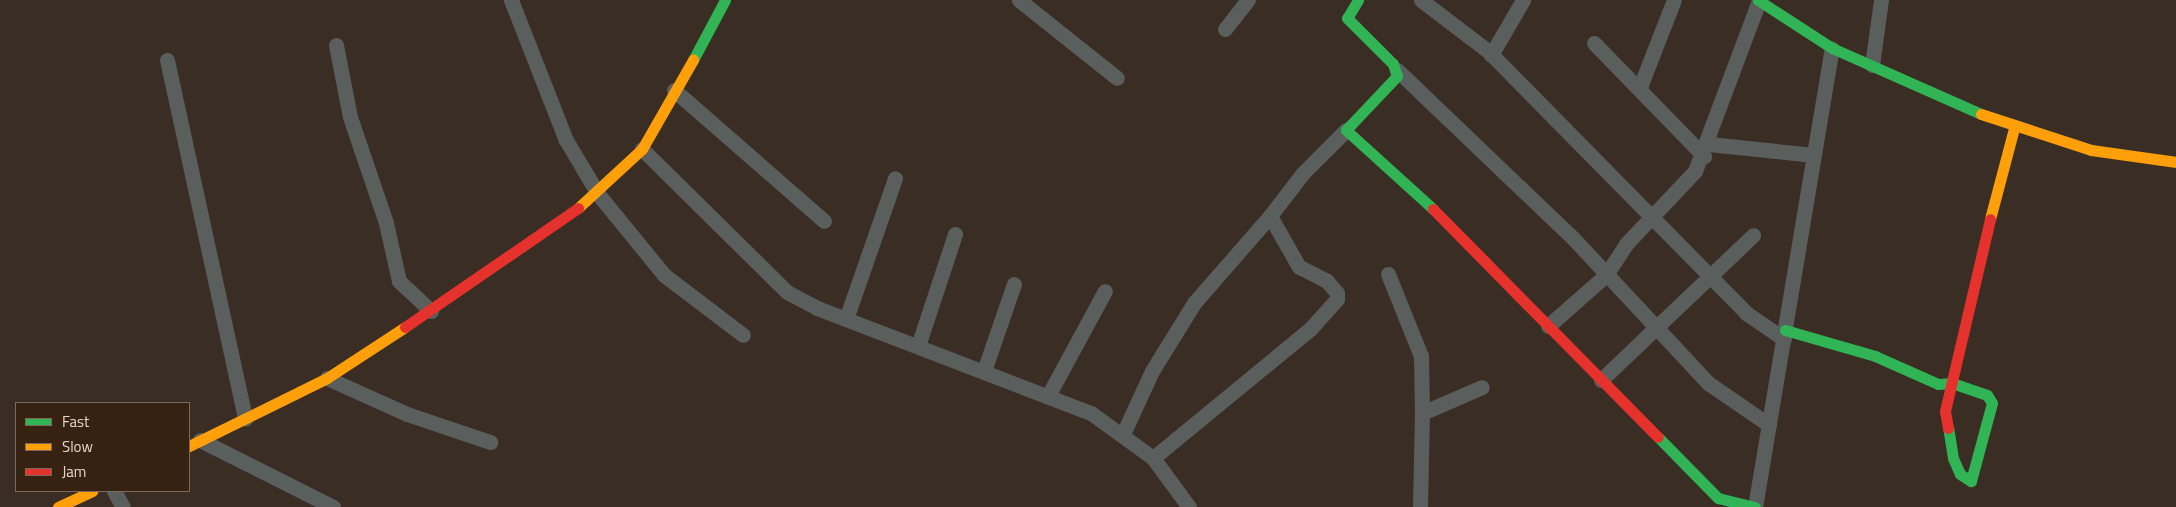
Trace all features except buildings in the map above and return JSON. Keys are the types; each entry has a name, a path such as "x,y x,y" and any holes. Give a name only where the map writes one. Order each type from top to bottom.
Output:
{"street":[{"path":"511,0 566,140 598,194 664,275 744,335"},
{"path":"1019,0 1116,78"},
{"path":"1225,29 1248,0"},
{"path":"1358,0 1346,18 1606,275 1654,328 1722,396 1769,425"},
{"path":"1491,54 1523,0"},
{"path":"1640,87 1674,0"},
{"path":"1548,326 1606,275 1626,244 1653,216 1706,150 1759,0 1832,48 2014,128 2091,150 2176,162"},
{"path":"1872,65 1882,0"},
{"path":"1426,1 1491,54 1746,312 1785,334 1875,356 1938,384 1952,383 1987,394 1992,404 1971,481 1960,474 1945,422 1952,383 2014,128"},
{"path":"195,443 327,378 431,311 598,194 642,149 720,2"},
{"path":"1594,43 1706,150 1813,155"},
{"path":"336,45 350,117 386,223 399,281 431,311"},
{"path":"1346,130 1400,176 1548,326 1601,380 1713,503 1755,507 1832,48"},
{"path":"167,60 245,419"},
{"path":"1123,434 1152,370 1194,303 1270,216 1303,173 1397,76 1397,70"},
{"path":"674,90 824,221"},
{"path":"642,149 787,292 846,319 1049,394 1123,434 1153,458 1189,507"},
{"path":"846,319 895,178"},
{"path":"1153,458 1311,328 1337,299 1338,293 1327,282 1299,267 1270,216"},
{"path":"918,346 955,234"},
{"path":"1601,380 1709,274 1752,235"},
{"path":"1388,274 1421,356 1420,507"},
{"path":"984,370 1014,284"},
{"path":"1049,394 1105,291"},
{"path":"327,378 407,414 490,442"},
{"path":"1422,413 1482,387"},
{"path":"195,443 333,507"},
{"path":"58,507 91,492"},
{"path":"115,492 123,507"}],"traffic: fast":[{"path":"693,60 725,0"},
{"path":"1358,0 1347,18 1393,64 1397,76 1346,130 1433,209"},
{"path":"1758,0 1832,48 1981,114"},
{"path":"1785,330 1875,356 1938,384 1952,383 1987,395 1992,403 1971,481 1960,474 1953,458 1948,428"},
{"path":"1658,437 1718,498 1755,507"}],"traffic: slow":[{"path":"578,208 642,149 693,60"},
{"path":"1981,114 2091,150 2176,162"},
{"path":"1990,219 2014,128"},
{"path":"190,446 327,378 405,327"},
{"path":"58,507 91,492"}],"traffic: jam":[{"path":"405,327 578,208"},
{"path":"1433,209 1658,437"},
{"path":"1948,428 1945,411 1990,219"}]}
